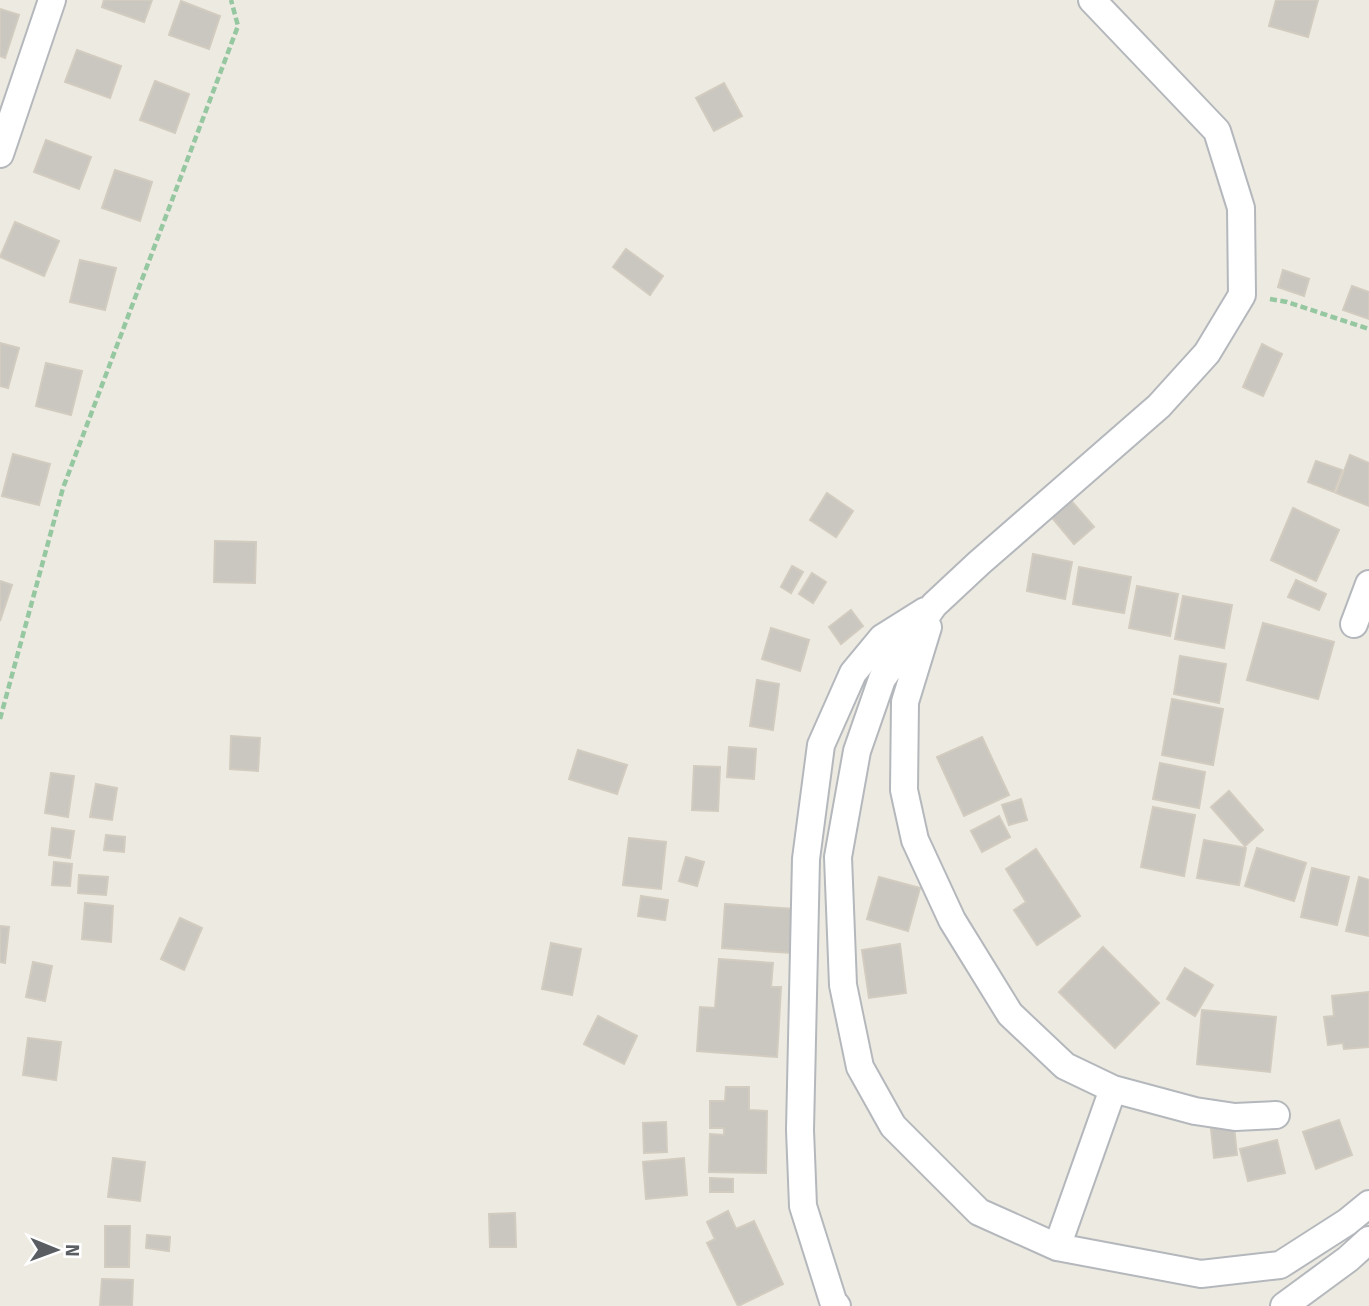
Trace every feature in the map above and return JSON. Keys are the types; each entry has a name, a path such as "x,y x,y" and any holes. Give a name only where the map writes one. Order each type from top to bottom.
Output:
{"street":[{"path":"0,154 52,0"},
{"path":"837,1306 833,1301 803,1206 800,1143 807,859 821,745 853,673 882,638 934,605 1159,406 1206,353 1242,295 1241,208 1217,131 1092,0"},
{"path":"1354,624 1369,584"},
{"path":"934,605 905,702 904,790 915,840 952,920 1010,1014 1065,1066 1112,1089 1195,1111 1235,1117 1276,1115"},
{"path":"934,605 883,679 857,751 838,857 843,985 860,1067 893,1126 979,1212 1057,1247 1201,1274 1280,1265 1347,1222 1369,1204"},
{"path":"1057,1247 1112,1089"},
{"path":"1284,1306 1348,1259 1369,1240"}],"path":[{"path":"0,719 63,488 238,26 231,0"},
{"path":"1242,295 1287,302 1369,329"}],"building":[{"path":"104,0 152,0 144,22 102,7"},
{"path":"1276,0 1318,0 1308,37 1269,26"},
{"path":"181,1 220,16 209,49 169,35"},
{"path":"0,9 19,15 5,58 0,56"},
{"path":"77,50 121,66 110,98 65,82"},
{"path":"155,81 189,94 175,133 140,120"},
{"path":"724,83 742,116 714,131 696,98"},
{"path":"46,140 91,157 79,189 34,172"},
{"path":"115,170 152,182 140,221 102,208"},
{"path":"15,222 59,241 44,276 0,257"},
{"path":"626,249 663,276 650,295 613,267"},
{"path":"80,260 116,268 105,310 70,302"},
{"path":"1283,270 1309,279 1304,296 1278,287"},
{"path":"1352,286 1369,292 1369,319 1343,310"},
{"path":"0,343 19,348 8,388 0,386"},
{"path":"1262,344 1282,354 1263,396 1243,387"},
{"path":"46,363 82,371 71,415 36,406"},
{"path":"13,454 50,464 39,505 2,496"},
{"path":"1350,455 1369,463 1369,506 1336,493"},
{"path":"1316,461 1342,470 1334,492 1308,482"},
{"path":"827,493 853,511 836,537 810,520"},
{"path":"1068,497 1094,527 1074,544 1048,513"},
{"path":"1293,508 1339,530 1316,581 1271,560"},
{"path":"215,541 256,542 255,583 214,582"},
{"path":"1033,554 1072,562 1065,599 1027,591"},
{"path":"792,566 803,572 791,593 781,587"},
{"path":"1079,567 1131,577 1124,613 1073,604"},
{"path":"812,573 826,582 813,603 799,594"},
{"path":"1296,580 1326,594 1319,610 1288,597"},
{"path":"0,581 12,585 0,621"},
{"path":"1137,586 1178,594 1170,636 1129,628"},
{"path":"1183,596 1232,605 1224,648 1175,639"},
{"path":"851,610 863,626 841,644 829,627"},
{"path":"1263,623 1334,642 1318,699 1247,680"},
{"path":"771,628 809,640 800,671 762,659"},
{"path":"1180,656 1226,664 1219,703 1174,694"},
{"path":"757,680 779,684 773,730 750,726"},
{"path":"1172,699 1223,709 1213,765 1162,755"},
{"path":"231,736 260,738 258,771 230,769"},
{"path":"982,737 1009,795 964,816 937,757"},
{"path":"729,747 756,749 754,779 727,777"},
{"path":"578,750 627,765 617,794 569,779"},
{"path":"1160,763 1205,772 1199,808 1153,799"},
{"path":"694,766 720,767 718,811 692,810"},
{"path":"51,773 74,776 68,817 45,813"},
{"path":"96,784 117,788 112,820 90,817"},
{"path":"1229,791 1263,830 1245,846 1211,807"},
{"path":"1021,799 1027,820 1009,825 1002,805"},
{"path":"1153,807 1195,815 1184,876 1141,867"},
{"path":"999,816 1010,837 982,852 971,831"},
{"path":"52,828 74,831 70,858 49,855"},
{"path":"106,835 125,837 124,852 104,850"},
{"path":"629,838 666,842 661,889 623,885"},
{"path":"1204,840 1246,848 1239,885 1197,878"},
{"path":"1257,848 1306,863 1294,901 1245,886"},
{"path":"1036,849 1080,916 1037,945 1014,910 1026,902 1006,869"},
{"path":"686,857 704,862 697,886 679,881"},
{"path":"54,862 72,864 70,886 52,885"},
{"path":"1312,868 1349,877 1337,925 1301,917"},
{"path":"79,875 108,877 106,895 78,893"},
{"path":"879,877 920,888 908,931 867,919"},
{"path":"1359,877 1369,880 1369,936 1346,931"},
{"path":"641,896 668,900 665,920 638,916"},
{"path":"85,903 113,906 111,942 82,939"},
{"path":"725,904 794,909 791,953 722,948"},
{"path":"180,918 202,928 184,970 161,959"},
{"path":"0,926 9,927 5,963 0,962"},
{"path":"551,943 581,949 572,995 542,989"},
{"path":"900,944 906,993 869,998 862,950"},
{"path":"1103,947 1159,1003 1115,1048 1059,992"},
{"path":"719,959 773,963 771,987 781,987 777,1057 697,1051 700,1007 715,1008"},
{"path":"33,962 52,966 45,1001 26,997"},
{"path":"1185,968 1213,985 1195,1016 1167,999"},
{"path":"1369,992 1369,1047 1344,1049 1343,1043 1328,1045 1324,1017 1334,1016 1332,996"},
{"path":"1202,1010 1276,1017 1270,1072 1197,1064"},
{"path":"598,1016 637,1036 624,1064 584,1044"},
{"path":"28,1038 61,1042 56,1080 23,1075"},
{"path":"726,1087 749,1087 749,1110 767,1111 766,1173 709,1172 710,1134 724,1135 724,1128 710,1128 710,1101 725,1101"},
{"path":"1339,1120 1352,1155 1316,1169 1303,1132"},
{"path":"666,1122 667,1152 644,1153 643,1123"},
{"path":"1234,1126 1237,1155 1214,1158 1211,1129"},
{"path":"1277,1140 1285,1173 1248,1181 1240,1149"},
{"path":"113,1158 145,1162 140,1201 108,1197"},
{"path":"684,1158 687,1195 646,1199 643,1162"},
{"path":"710,1178 733,1179 733,1192 710,1192"},
{"path":"728,1211 736,1229 754,1221 783,1284 738,1306 707,1243 715,1239 707,1222"},
{"path":"515,1213 516,1247 490,1247 489,1214"},
{"path":"105,1226 130,1226 129,1267 105,1267"},
{"path":"147,1235 170,1237 169,1251 146,1248"},
{"path":"102,1279 133,1280 132,1306 100,1306"}]}
